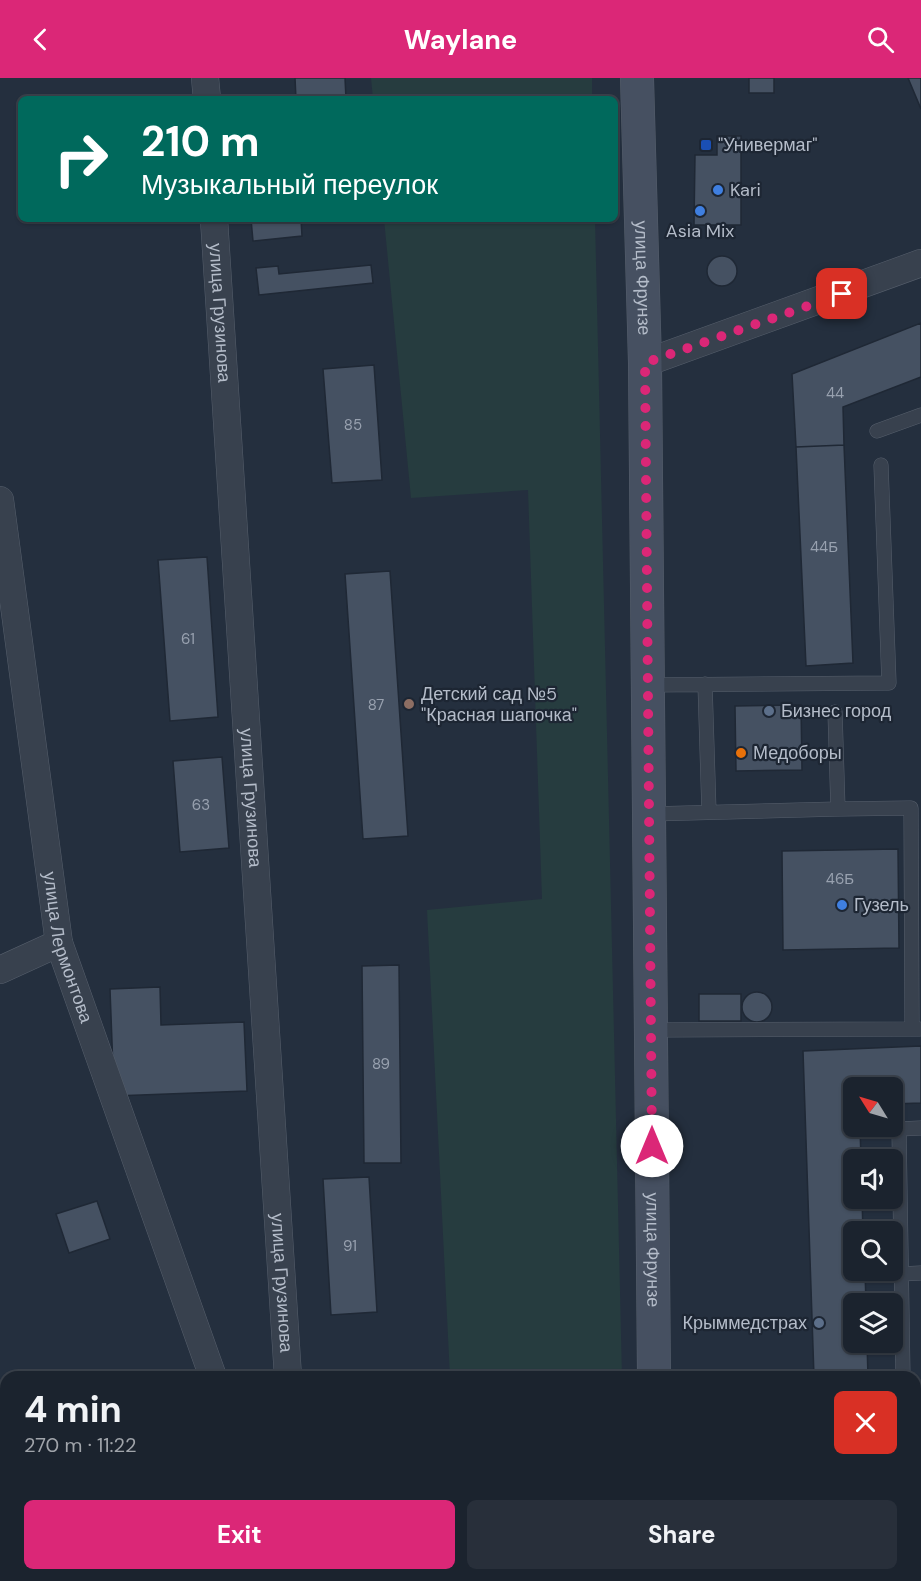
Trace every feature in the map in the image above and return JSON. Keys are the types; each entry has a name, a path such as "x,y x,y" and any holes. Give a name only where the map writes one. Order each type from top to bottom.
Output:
{"main road":[{"name":"улица Фрунзе","path":"637,78 645,363 646,685 654,1371"}],"street":[{"path":"205,78 207,96"},
{"name":"улица Грузинова","path":"214,222 288,1371"},
{"path":"645,363 921,263"},
{"name":"улица Лермонтова","path":"0,500 59,944 211,1371"},
{"path":"0,970 59,944"}],"lane":[{"path":"877,431 921,415"},
{"path":"646,685 889,683 881,465"},
{"path":"705,684 709,812"},
{"path":"835,712 838,809"},
{"path":"648,814 910,808 916,1029 651,1030"},
{"path":"900,1221 899,1129 921,1128"},
{"path":"903,1274 921,1273"},
{"path":"901,1281 903,1371"}],"green space":[{"path":"371,78 592,78 592,96 373,96"},
{"path":"384,222 595,222 622,1371 450,1371 427,910 542,899 528,490 411,498"}],"building":[{"path":"295,78 345,78 346,96 296,96"},
{"path":"749,78 774,78 774,93 749,93"},
{"path":"908,78 921,78 921,109"},
{"name":"Kari","path":"717,136 741,136 741,225 694,225 695,155 717,155"},
{"path":"251,222 301,222 302,236 253,241"},
{"path":"722,256 733,260 737,271 733,282 722,286 711,282 707,271 711,260"},
{"path":"371,265 373,283 259,295 256,268 278,266 279,274"},
{"path":"921,323 921,377 843,407 844,445 796,447 792,374"},
{"path":"374,365 382,480 332,483 323,369"},
{"path":"844,445 853,663 806,666 796,447"},
{"path":"207,557 218,717 170,721 158,560"},
{"name":"Детский сад №5 \"Красная шапочка\"","path":"390,571 408,836 363,839 345,574"},
{"path":"801,705 802,770 736,771 735,706"},
{"path":"222,757 229,848 180,852 173,761"},
{"path":"898,849 899,948 783,950 782,851"},
{"path":"399,965 401,1163 364,1163 362,966"},
{"path":"160,987 161,1025 244,1022 247,1091 114,1096 110,989"},
{"path":"757,992 763,993 771,1001 771,1013 763,1021 757,1022 751,1021 743,1013 742,1007 743,1001 751,993"},
{"path":"699,994 741,994 741,1021 699,1021"},
{"path":"921,1046 921,1103 903,1104 903,1077 843,1077 843,1137 860,1137 861,1149 843,1149 843,1209 862,1209 863,1221 843,1221 843,1281 865,1281 866,1293 843,1293 843,1353 867,1353 868,1371 814,1371 803,1051"},
{"path":"369,1177 377,1312 331,1315 323,1179"},
{"path":"97,1201 110,1239 69,1253 56,1214"}],"place":[{"name":"\"Универмаг\"","path":"706,145"},
{"name":"Kari","path":"718,190"},
{"name":"Asia Mix","path":"700,211"},
{"name":"Детский сад №5 \"Красная шапочка\"","path":"409,704"},
{"name":"Бизнес город","path":"769,711"},
{"name":"Медоборы","path":"741,753"},
{"name":"Гузель","path":"842,905"},
{"name":"Крыммедстрах","path":"819,1323"}],"route":[{"path":"652,1146 646,685 645,363 842,294"}]}
